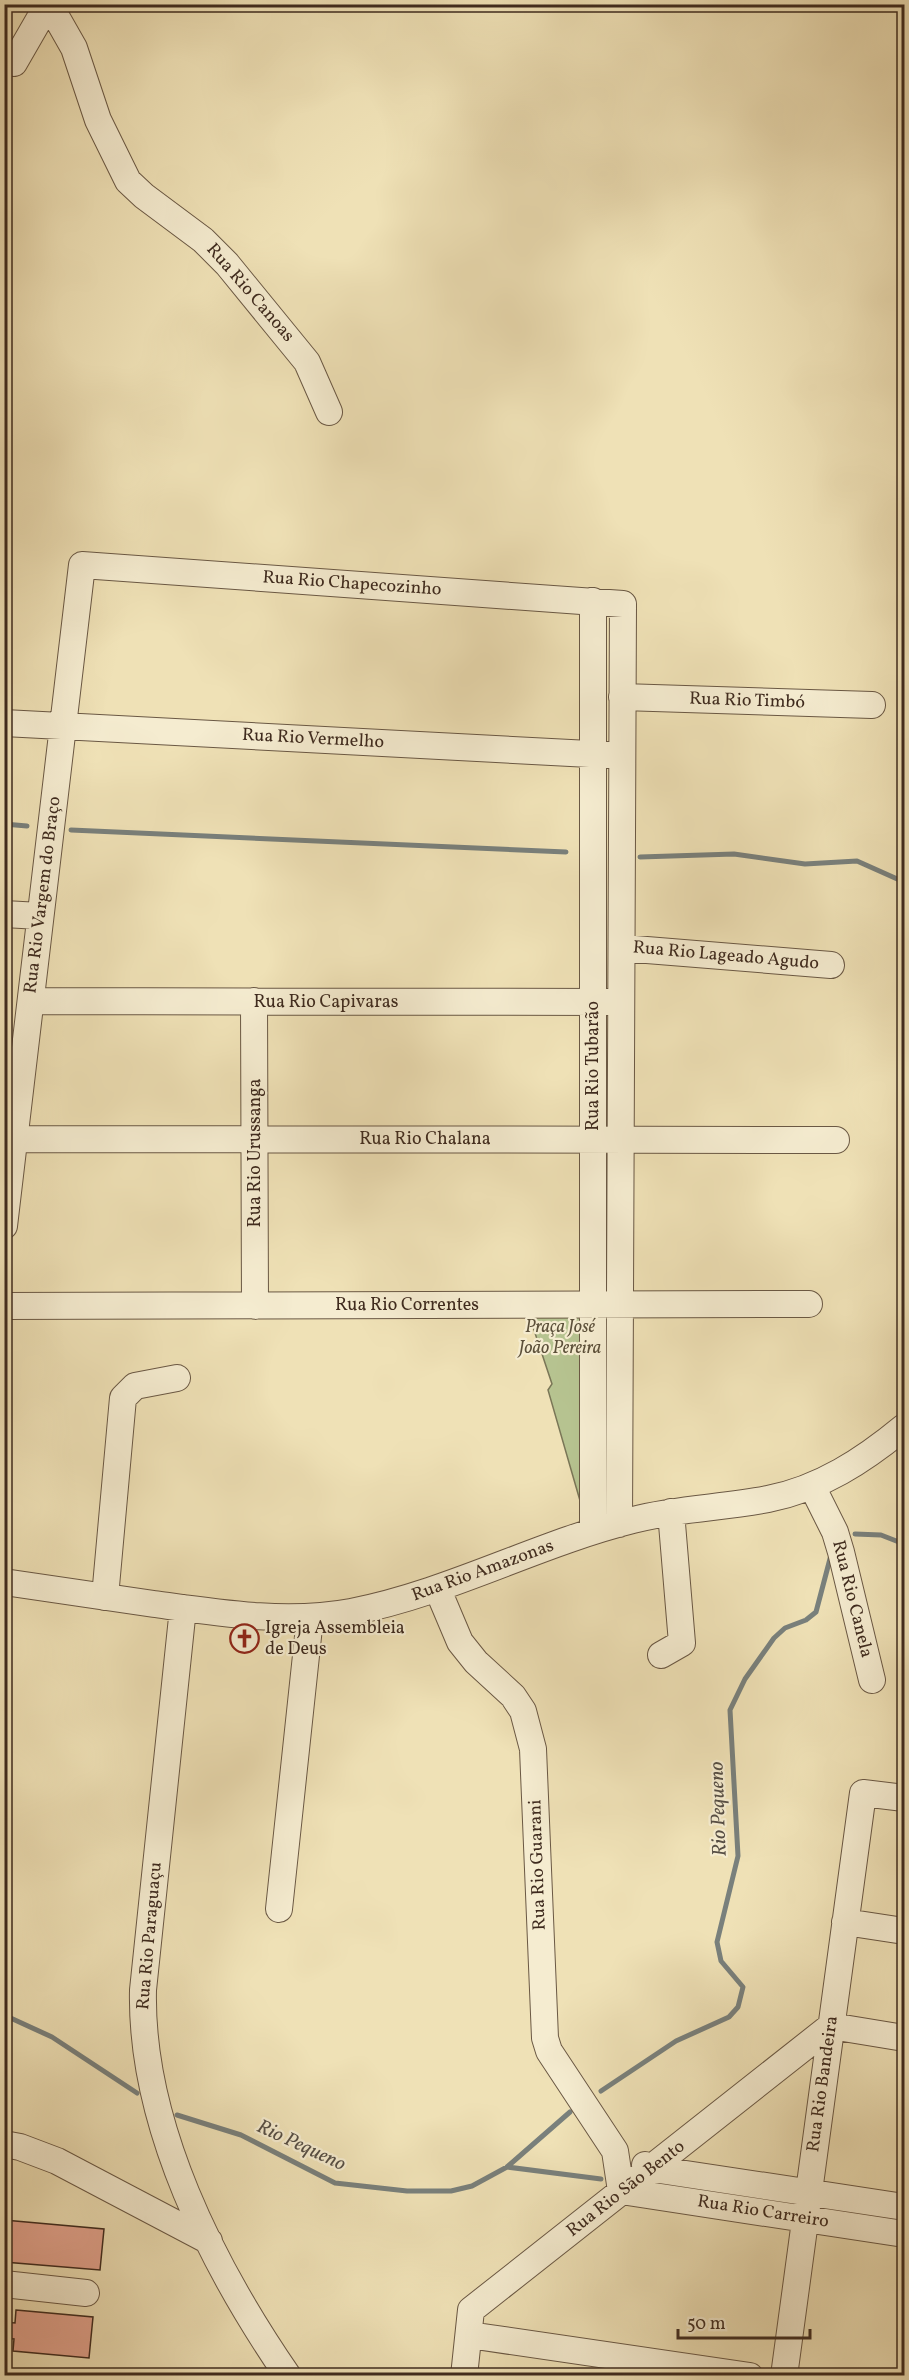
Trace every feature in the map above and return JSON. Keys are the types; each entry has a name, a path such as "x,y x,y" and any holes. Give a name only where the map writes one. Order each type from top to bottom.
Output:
{"street":[{"path":"14,63 49,4"},
{"name":"Rua Rio Canoas","path":"49,4 74,48 98,120 128,181 215,251 269,312 307,362 329,412"},
{"name":"Rua Rio Chapecozinho","path":"82,565 623,604"},
{"name":"Rua Rio Vargem do Braço","path":"4,1226 82,565"},
{"name":"Rua Rio Tubarão","path":"593,601 593,1531"},
{"name":"Rua Rio Tubarão","path":"620,1524 623,604"},
{"name":"Rua Rio Timbó","path":"622,698 872,705"},
{"name":"Rua Rio Vermelho","path":"4,723 622,755"},
{"path":"4,914 40,916"},
{"name":"Rua Rio Lageado Agudo","path":"622,948 831,965"},
{"name":"Rua Rio Capivaras","path":"31,1001 622,1002"},
{"name":"Rua Rio Urussanga","path":"254,1001 255,1306"},
{"name":"Rua Rio Chalana","path":"15,1139 836,1140"},
{"name":"Rua Rio Correntes","path":"4,1306 808,1304"},
{"path":"105,1597 123,1398 135,1386 177,1378"},
{"name":"Rua Rio Amazonas","path":"4,1582 183,1608 266,1617 310,1618 373,1607 438,1590 593,1531 671,1512 768,1499 812,1486 863,1458 904,1427"},
{"name":"Rua Rio Canela","path":"812,1486 835,1532 872,1680"},
{"path":"661,1655 682,1643 671,1512"},
{"name":"Rua Rio Guarani","path":"438,1590 460,1642 476,1662 513,1696 523,1711 529,1728 533,1749 545,2038 549,2050 615,2151 621,2191"},
{"name":"Rua Rio Paraguaçu","path":"183,1608 142,2019 149,2074 158,2109 193,2207 259,2333 288,2376"},
{"path":"279,1909 310,1618"},
{"name":"Rua Rio Bandeira","path":"784,2376 863,1793 904,1798"},
{"path":"845,1922 904,1931"},
{"path":"831,2026 904,2038"},
{"name":"Rua Rio São Bento","path":"464,2376 471,2310 621,2191 653,2169 831,2026"},
{"path":"4,2144 20,2147 57,2162 209,2241"},
{"path":"615,2151 653,2169"},
{"name":"Rua Rio Carreiro","path":"653,2169 904,2207"},
{"name":"Rua Rio Carreiro","path":"621,2191 904,2234"},
{"path":"4,2284 86,2293"},
{"path":"469,2335 750,2376"}],"green space":[{"name":"Praça José João Pereira","path":"529,1315 581,1315 583,1511 548,1390 552,1384"}],"building":[{"path":"4,2220 104,2229 100,2270 4,2262"},
{"path":"16,2310 93,2317 89,2358 13,2351 14,2339 4,2338 4,2322 15,2323"}],"waterway":[{"path":"4,824 27,826"},
{"path":"71,830 566,852"},
{"path":"640,857 734,854 805,864 857,861 904,882"},
{"name":"Rio Pequeno","path":"855,1534 881,1535 904,1544"},
{"name":"Rio Pequeno","path":"601,2091 676,2041 729,2017 738,2007 743,1987 721,1961 717,1942 738,1856 730,1710 745,1679 774,1638 785,1628 806,1620 816,1612 831,1555"},
{"name":"Rio Pequeno","path":"4,2015 52,2037 137,2093"},
{"name":"Rio Pequeno","path":"177,2115 241,2135 335,2183 407,2191 451,2191 472,2186 507,2167 570,2112"},
{"path":"507,2167 601,2179"},
{"path":"656,2182 724,2194"},
{"path":"838,2211 904,2221"}],"place":[{"name":"Igreja Assembleia de Deus","path":"244,1638"}]}
